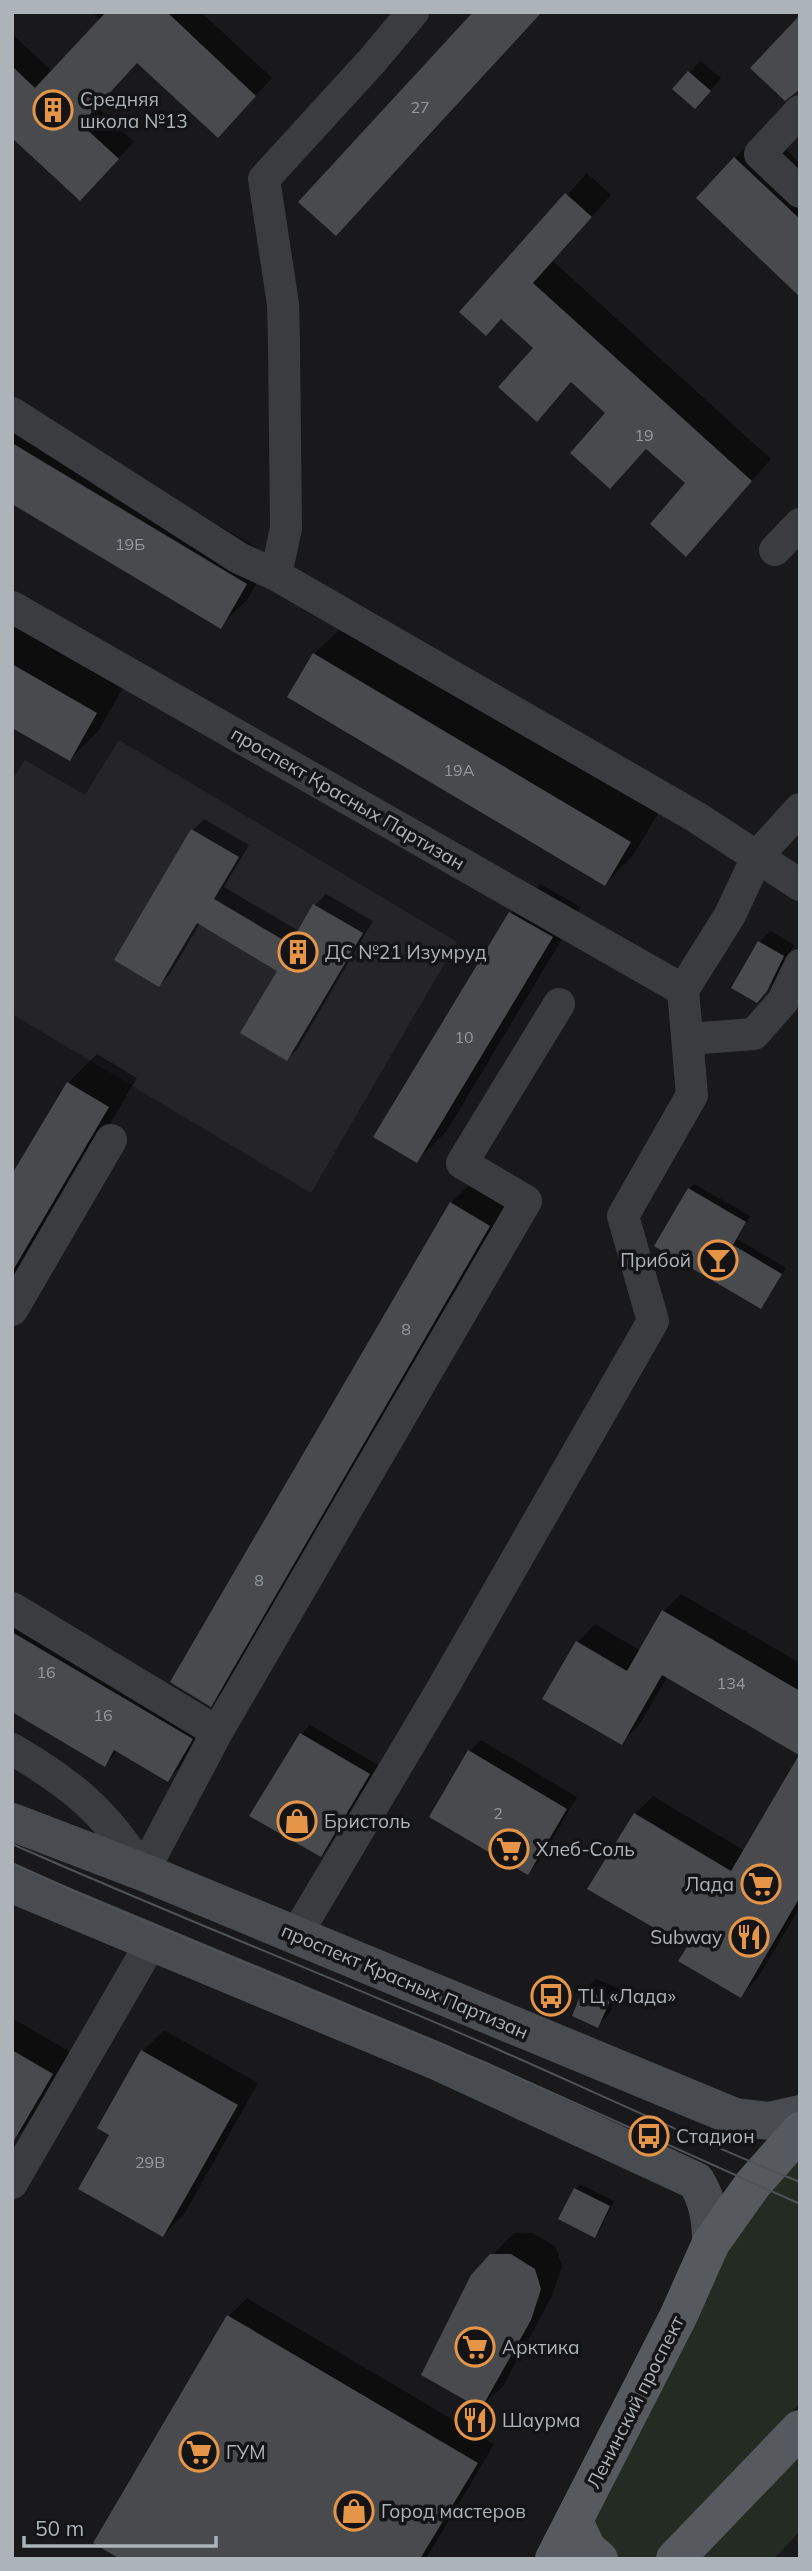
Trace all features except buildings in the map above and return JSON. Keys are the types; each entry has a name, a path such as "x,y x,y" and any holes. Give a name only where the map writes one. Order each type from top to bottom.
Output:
{"main road":[{"name":"проспект Красных Партизан","path":"12,1822 143,1872 735,2117 769,2121 800,2114"},
{"path":"12,1884 439,2062 696,2180 706,2197 711,2243"},
{"name":"Ленинский проспект","path":"554,2559 678,2317 711,2243 753,2184 800,2131"},
{"path":"675,2559 800,2429"},
{"path":"574,2521 587,2549 599,2559"}],"street":[{"path":"276,575 286,528 283,304 264,179 372,62 413,12"},
{"path":"800,111 760,154 800,192"},
{"path":"12,413 239,558 276,575 696,817 758,855 800,885"},
{"path":"775,550 800,524"},
{"name":"проспект Красных Партизан","path":"12,607 683,990"},
{"path":"296,1935 441,1691 653,1321 623,1216 692,1095 683,990 730,915 758,855 800,809"},
{"path":"688,1039 754,1034 783,1001 800,965"},
{"path":"12,1749 72,1788 93,1806 118,1834 143,1872 217,1732 526,1201 462,1163 559,1004"},
{"path":"12,1310 111,1140"},
{"path":"12,1608 217,1732"},
{"path":"12,2183 150,1943"}],"shaded area":[{"path":"119,740 457,942 311,1193 12,1014 12,780 25,760 85,795"},
{"path":"800,2149 800,2403 656,2559 616,2559 588,2520 731,2241"},
{"path":"800,2450 800,2531 774,2559 701,2559"}],"tram line":[{"path":"12,1844 430,2020 800,2182"},
{"path":"12,1863 94,1900 484,2062 800,2204"}],"place":[{"name":"Средняя школа №13","path":"53,110"},
{"name":"ДС №21 Изумруд","path":"298,952"},
{"name":"Прибой","path":"718,1260"},
{"name":"Бристоль","path":"297,1821"},
{"name":"Хлеб-Соль","path":"509,1849"},
{"name":"Лада","path":"761,1884"},
{"name":"Subway","path":"749,1937"},
{"name":"ТЦ «Лада»","path":"551,1996"},
{"name":"Стадион","path":"649,2136"},
{"name":"Арктика","path":"475,2347"},
{"name":"Шаурма","path":"475,2420"},
{"name":"ГУМ","path":"199,2452"},
{"name":"Город мастеров","path":"354,2511"}]}
